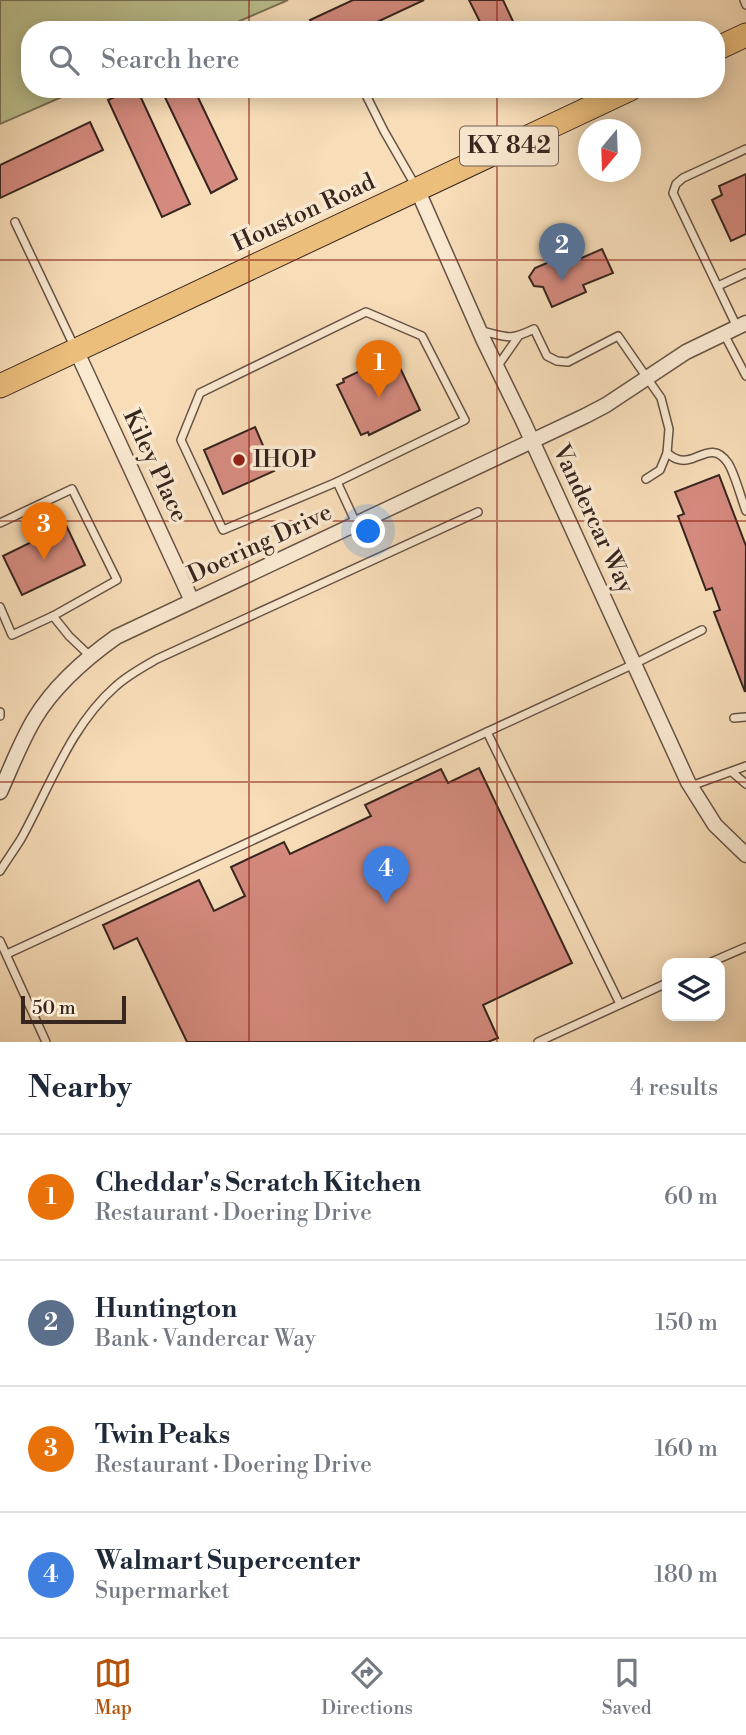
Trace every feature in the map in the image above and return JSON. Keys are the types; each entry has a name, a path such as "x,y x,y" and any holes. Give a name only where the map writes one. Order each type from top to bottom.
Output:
{"main road":[{"path":"725,45 746,35"},
{"name":"Houston Road","path":"0,386 611,98"}],"street":[{"name":"Vandercar Way","path":"417,189 691,786 715,825 746,855"},
{"name":"Doering Drive","path":"0,792 42,708 67,677 89,656 116,637 606,405 693,348 742,325"},
{"name":"Kiley Place","path":"76,350 192,601"}],"lane":[{"path":"744,0 746,5"},
{"path":"368,98 417,189"},
{"path":"742,325 719,286 673,194 676,184 683,178 746,149"},
{"path":"15,222 76,350"},
{"path":"719,286 746,273"},
{"path":"366,312 422,335 465,420 337,482 223,530 181,440 200,393 366,312"},
{"path":"497,367 518,337 534,328 547,356 557,361 568,362 618,336 661,398 669,429 667,453 660,470 646,479"},
{"path":"480,331 503,337 518,337"},
{"path":"724,333 746,376"},
{"path":"667,453 678,460 688,460 710,452 720,455 729,464 746,511"},
{"path":"337,482 356,524"},
{"path":"0,523 72,489 117,580 53,617 12,635 0,607"},
{"path":"0,871 20,840 67,748 94,709 117,685 157,659 478,512"},
{"path":"53,617 89,656"},
{"path":"7,954 702,630"},
{"path":"734,718 746,717"},
{"path":"487,732 620,1004"},
{"path":"691,786 746,766"},
{"path":"732,772 746,784"},
{"path":"0,941 46,1042"},
{"path":"721,958 746,947"},
{"path":"538,1042 662,985"}],"green space":[{"path":"0,0 288,0 240,21 21,21 21,98 59,98 0,124"}],"building":[{"path":"353,0 424,0 379,21 310,20"},
{"path":"469,0 503,0 513,21 480,21"},
{"path":"141,98 190,204 162,217 108,100"},
{"path":"165,98 198,98 237,179 211,193"},
{"path":"90,122 103,150 0,198 0,165"},
{"path":"746,174 746,234 731,241 712,200 722,195 719,186"},
{"path":"602,249 613,273 583,285 586,292 552,307 543,287 534,286 529,277 535,268 573,252 577,260"},
{"path":"394,355 420,410 369,435 368,432 361,435 337,385 344,382 343,379"},
{"name":"IHOP","path":"255,427 274,471 223,494 204,450"},
{"path":"719,475 746,546 745,692 714,612 720,610 712,588 706,590 678,516 684,514 675,492"},
{"path":"66,525 85,565 22,595 3,556"},
{"path":"479,768 572,963 483,1005 498,1038 488,1042 187,1042 137,938 114,949 103,925 199,880 214,911 245,896 231,867 284,842 290,854 371,816 365,805 441,769 448,783"}],"place":[{"name":"Huntington","path":"562,281"},
{"name":"Cheddar's Scratch Kitchen","path":"379,398"},
{"name":"IHOP","path":"239,460"},
{"name":"Twin Peaks","path":"44,560"},
{"name":"Walmart Supercenter","path":"386,904"}]}
